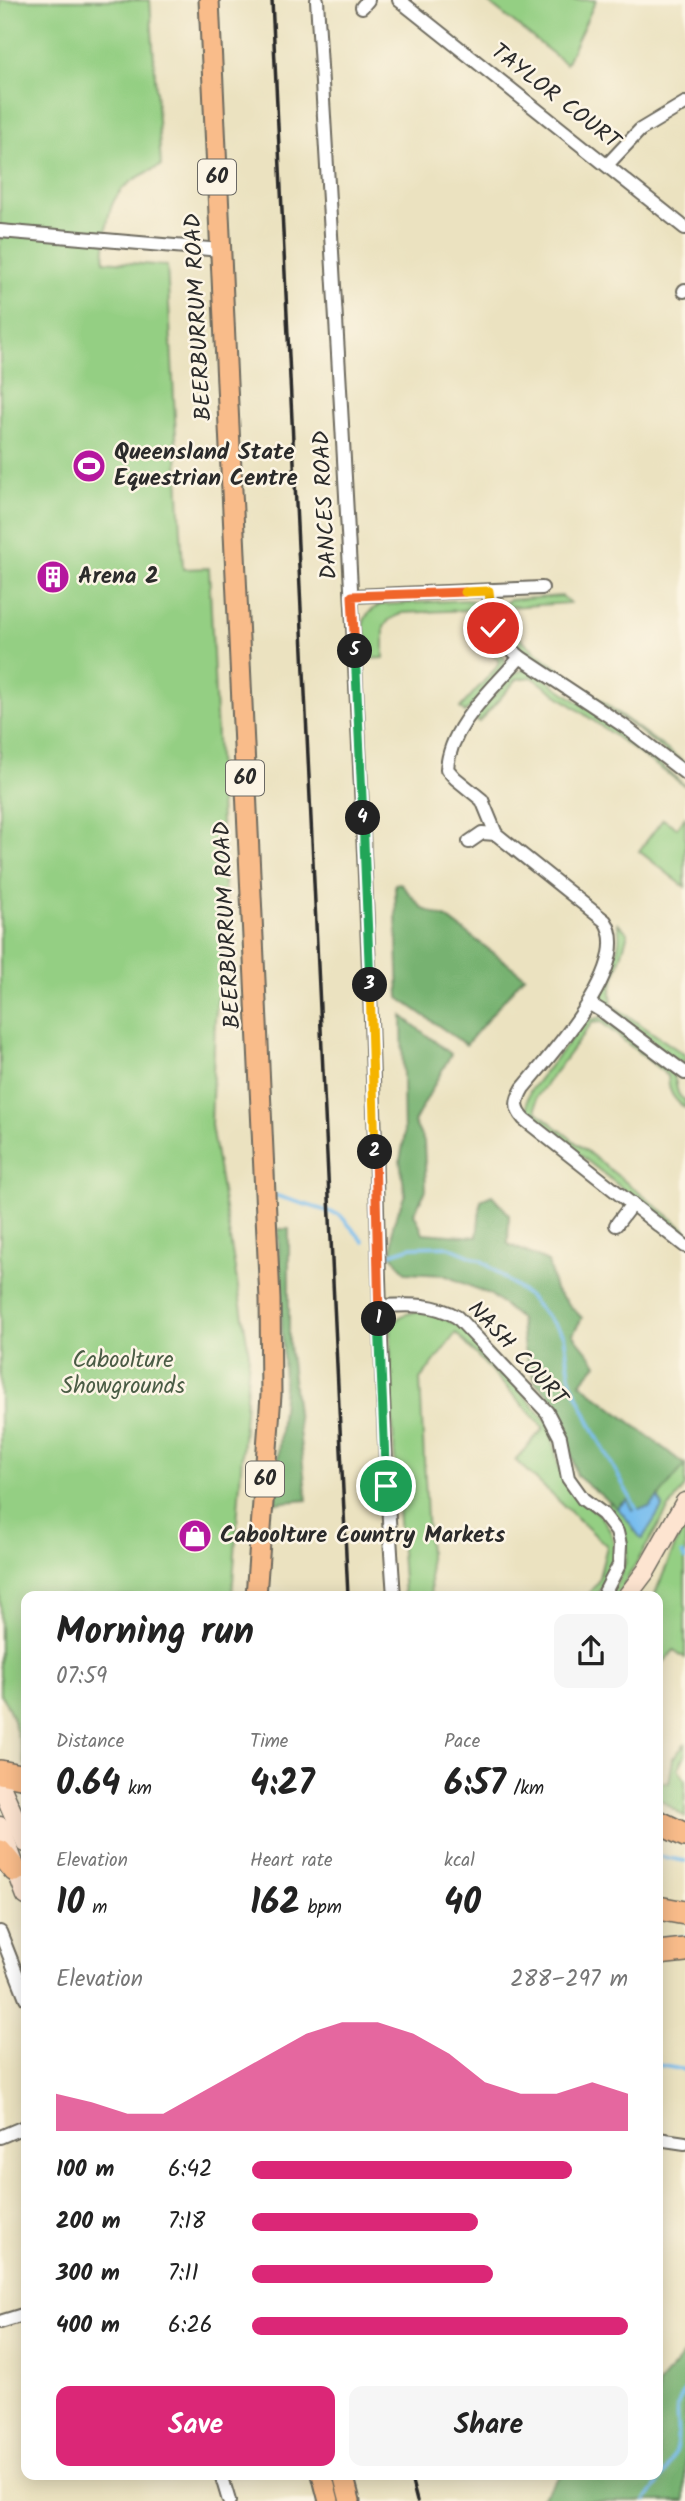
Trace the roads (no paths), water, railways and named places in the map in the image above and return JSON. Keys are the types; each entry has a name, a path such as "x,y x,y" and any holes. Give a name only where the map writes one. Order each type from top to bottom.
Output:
{"highway":[{"path":"0,1772 21,1776"},
{"path":"663,1824 685,1835"},
{"path":"663,1909 685,1913"},
{"path":"663,1953 685,1950"}],"main road":[{"name":"BEERBURRUM ROAD","path":"209,0 271,1312 271,1395 256,1591"},
{"path":"631,1591 646,1571 685,1502"},
{"path":"644,1591 646,1571"},
{"path":"0,1784 21,1832"},
{"path":"0,1826 14,1859 8,1861 21,1886"},
{"path":"324,2480 329,2501"},
{"path":"345,2480 350,2501"}],"street":[{"name":"DANCES ROAD","path":"317,0 352,596 369,964 386,1486 394,1591"},
{"name":"TAYLOR COURT","path":"399,0 685,228"},
{"path":"607,165 640,130 685,103"},
{"path":"0,231 221,250"},
{"path":"352,596 542,588"},
{"path":"489,591 493,628 501,640 520,657 624,726 685,773"},
{"path":"520,657 468,715 448,757 447,769 482,800 496,834 592,910 610,928 613,941 590,1004 523,1088 516,1106 524,1119 685,1246"},
{"path":"469,842 482,833 496,834"},
{"path":"590,1004 685,1073"},
{"path":"615,1225 632,1204"},
{"name":"NASH COURT","path":"379,1306 424,1305 447,1311 457,1317 547,1412 560,1437 564,1467 574,1489 603,1514 617,1532 620,1545 619,1565 606,1591"},
{"path":"0,1932 21,1985"},
{"path":"0,2137 21,2128"},
{"path":"663,2140 685,2143"},
{"path":"0,2322 21,2316"},
{"path":"223,2480 229,2501"}],"water":[{"path":"658,1498 663,1506 642,1539 617,1508 627,1500 633,1510 650,1507"}],"waterway":[{"path":"274,1195 340,1215 364,1242"},
{"path":"390,1254 412,1247 446,1246 482,1261 528,1296 564,1335 571,1382 638,1512"},
{"path":"682,1554 685,1559"},
{"path":"663,1857 685,1861"},
{"path":"663,1939 685,1937"},
{"path":"663,2066 685,2070"},
{"path":"663,2477 673,2459 678,2435 678,2405 685,2390"},
{"path":"646,2501 661,2480"}],"railway":[{"path":"272,0 348,1591"},
{"path":"412,2480 417,2501"}],"place":[{"name":"Queensland State Equestrian Centre","path":"89,466"},
{"name":"Arena 2","path":"53,577"},
{"name":"Caboolture Country Markets","path":"195,1536"}],"park label":[{"name":"Caboolture Showgrounds","path":"123,1374"}]}
